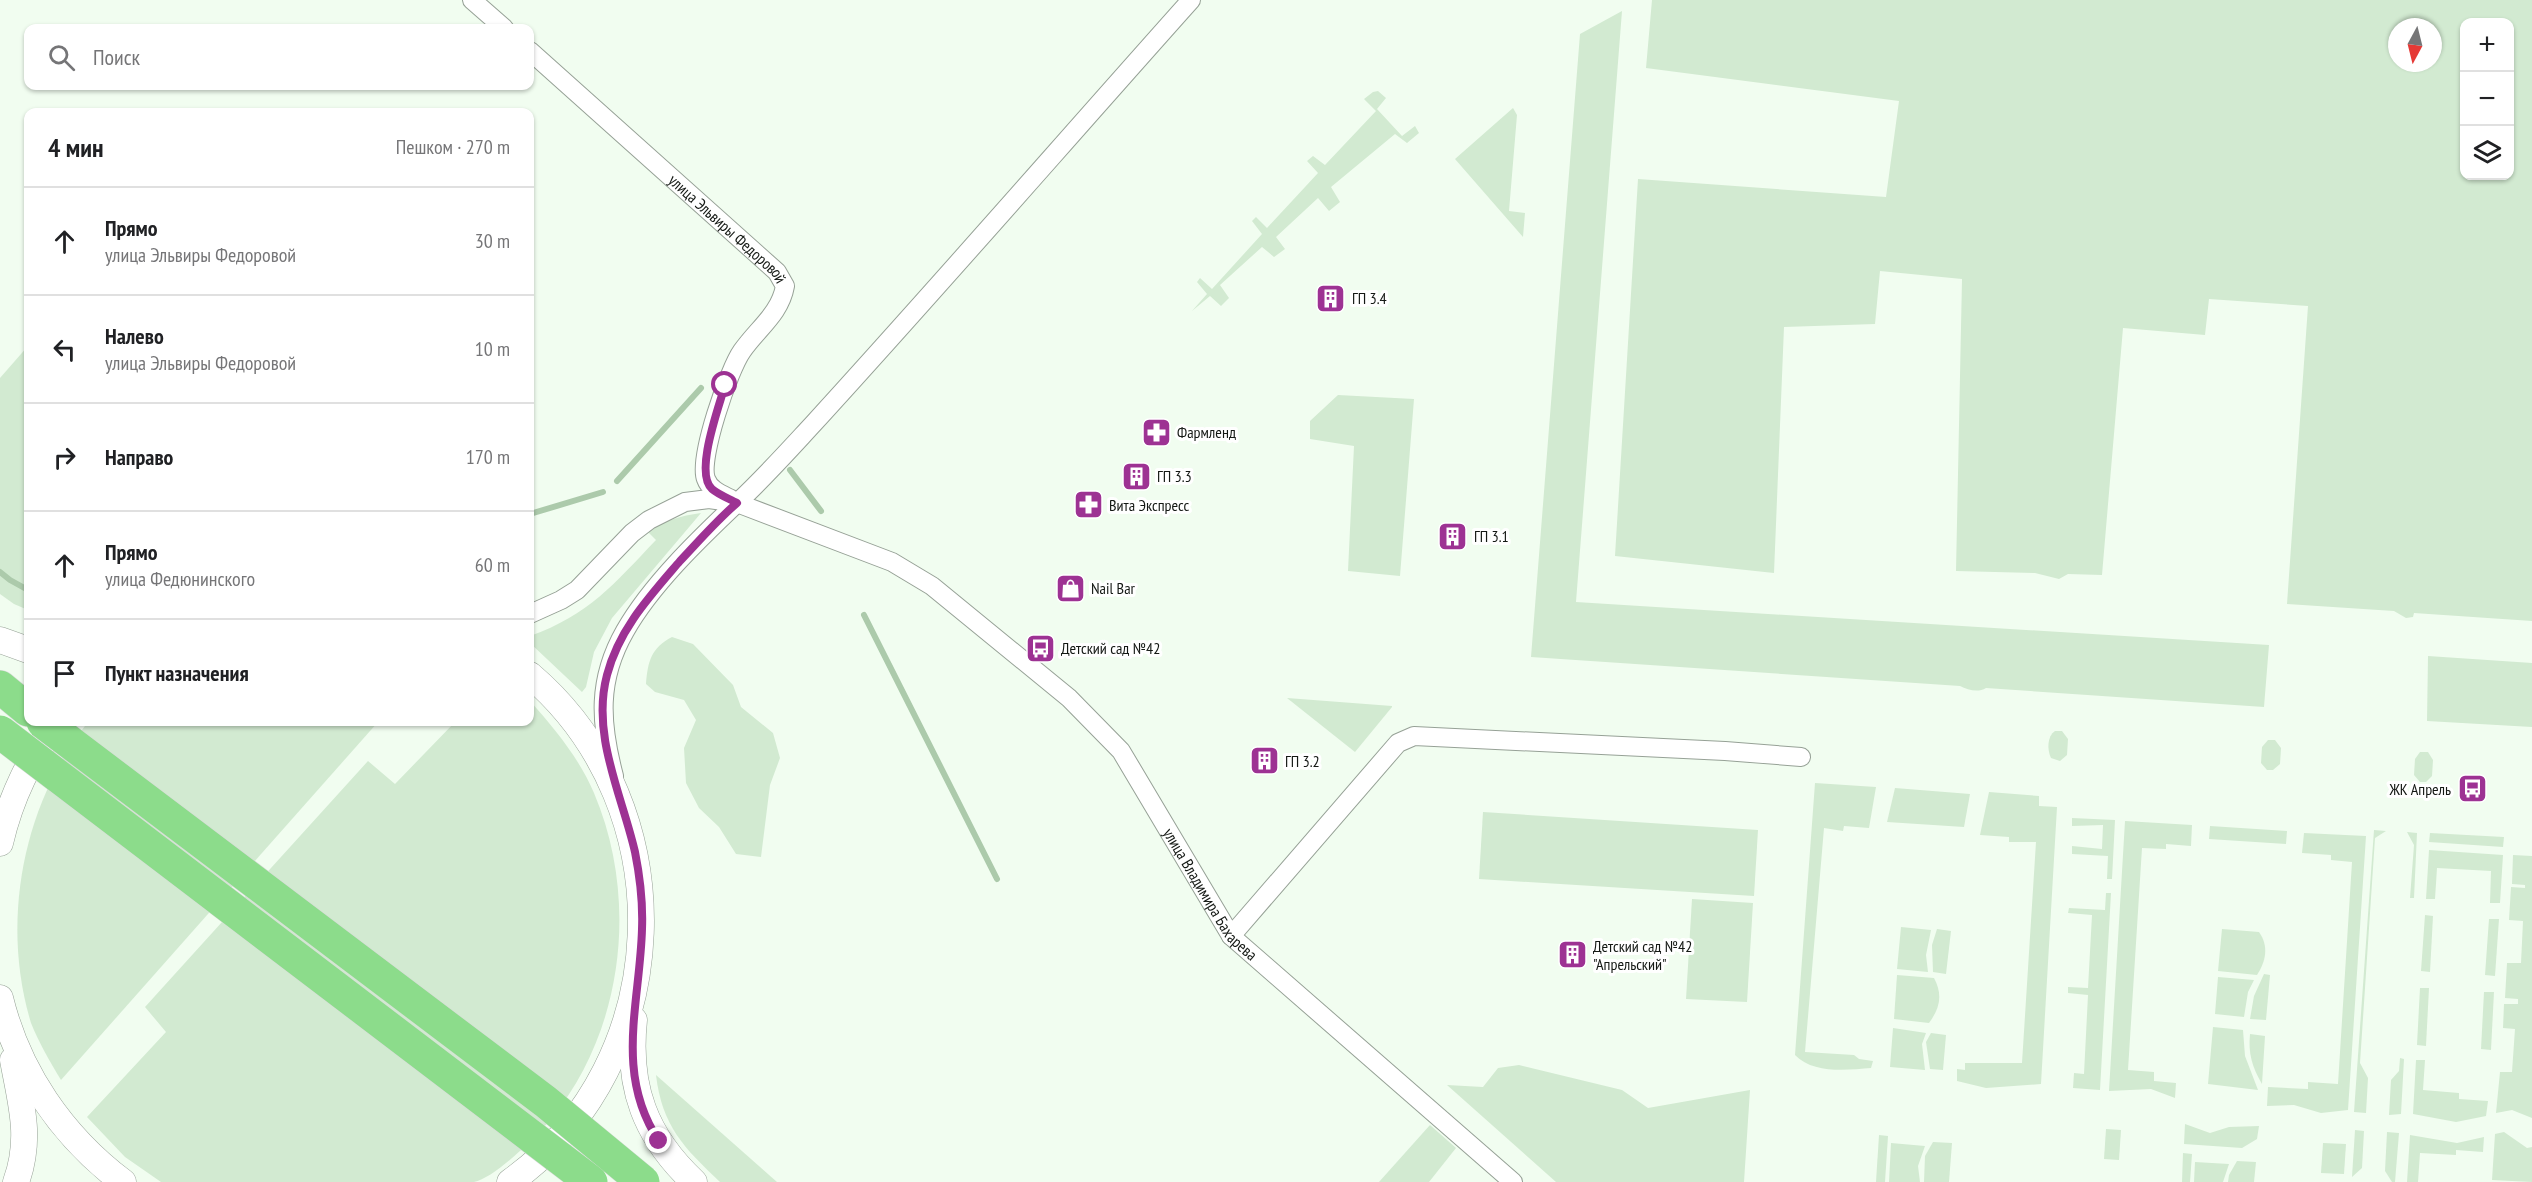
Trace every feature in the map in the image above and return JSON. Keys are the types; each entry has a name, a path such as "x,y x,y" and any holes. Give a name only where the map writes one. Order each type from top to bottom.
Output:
{"highway":[{"path":"0,687 24,707"},
{"path":"49,726 546,1102 643,1182"},
{"path":"0,732 591,1182"}],"main road":[{"path":"0,640 24,649"},
{"path":"534,679 559,704 590,745 610,780 625,815 635,852 641,890 642,928 632,1037 633,1075 637,1094 650,1127 674,1160 694,1182"},
{"path":"0,843 19,788 33,760 56,726"},
{"path":"510,1182 547,1150 571,1124 591,1096 622,1034 639,966"},
{"path":"1,1002 25,1124 23,1160 16,1182"},
{"path":"1,1002 23,1061 52,1112 77,1142 123,1182"}],"street":[{"path":"472,0 499,24"},
{"path":"625,815 606,746 603,696 607,674 615,653 641,606 717,520 737,503 813,424 1191,0"},
{"name":"улица Эльвиры Федоровой","path":"534,55 777,273 786,286 782,303 741,352 725,385 705,460 705,478 712,489 737,503"},
{"path":"534,612 577,590 632,533 665,510 685,502 709,499 737,503"},
{"name":"улица Владимира Бахарева","path":"737,503 892,562 932,586 1069,698 1121,751 1231,936 1513,1182"},
{"path":"1231,936 1398,743 1414,736 1725,751 1801,757"}],"green space":[{"path":"1652,0 2532,0 2532,621 2414,613 2413,617 2406,618 2394,611 2287,604 2308,306 2209,299 2205,335 2123,328 2102,575 2068,574 2059,579 2035,573 1956,571 1962,279 1880,271 1875,324 1784,327 1774,573 1615,556 1638,179 1886,197 1899,101 1646,68"},
{"path":"1622,11 1576,602 2269,645 2264,707 1986,688 1976,691 1960,686 1531,657 1580,34"},
{"path":"1378,91 1386,98 1377,109 1402,136 1415,126 1419,133 1407,143 1395,134 1331,187 1340,202 1329,211 1318,198 1276,237 1285,249 1274,257 1262,247 1220,285 1229,298 1221,306 1210,296 1192,311 1207,294 1197,282 1200,278 1212,289 1262,234 1252,221 1256,217 1267,228 1318,173 1307,161 1313,156 1325,165 1376,111 1364,99"},
{"path":"1513,108 1517,115 1509,211 1525,213 1523,237 1455,159"},
{"path":"24,351 24,608 0,594 0,378"},
{"path":"1338,395 1414,399 1400,576 1348,571 1354,446 1310,439 1310,421"},
{"path":"701,513 612,618 594,652 586,687 582,692 534,647 534,634 569,618 599,597 656,540 648,532 660,524"},
{"path":"672,637 693,644 733,685 741,707 773,733 780,758 770,785 761,857 736,854 719,827 699,808 686,783 684,748 696,720 684,700 655,692 646,684 652,656 659,646"},
{"path":"2428,656 2532,663 2532,727 2427,721"},
{"path":"1287,698 1392,706 1392,707 1355,752"},
{"path":"534,706 566,744 581,768 594,793 608,834 617,876 619,919 617,962 609,1005 595,1045 576,1084 551,1119 526,1145 493,1173 474,1182 161,1182 125,1157 87,1117 166,1032 145,1007 368,761 395,784 451,726 534,726"},
{"path":"85,726 374,726 61,1080 31,1023 22,984 18,944 18,905 33,826 47,789 66,754"},
{"path":"2055,731 2062,731 2068,739 2067,755 2060,761 2051,758 2049,751 2048,743"},
{"path":"2268,740 2275,740 2281,748 2280,764 2273,770 2267,770 2261,763 2262,747"},
{"path":"2420,752 2428,752 2433,760 2432,776 2426,782 2420,782 2414,775 2415,759"},
{"path":"1815,783 1876,787 1869,828 1844,826 1843,831 1824,828 1805,1052 1854,1055 1859,1059 1873,1061 1871,1068 1841,1070 1821,1068 1802,1061 1795,1055"},
{"path":"1895,788 1970,794 1964,827 1887,822"},
{"path":"1989,792 2039,796 2039,806 2057,807 2041,1084 1986,1088 1957,1081 1957,1069 1965,1070 1965,1063 2022,1063 2036,842 2009,842 2009,837 1980,835"},
{"path":"1483,812 1758,830 1754,896 1479,879"},
{"path":"2072,818 2115,820 2112,879 2107,879 2108,856 2072,854 2072,846 2102,849 2103,825 2072,826"},
{"path":"2125,821 2192,825 2191,846 2166,844 2166,849 2142,848 2128,1070 2154,1072 2154,1081 2176,1083 2175,1098 2151,1089 2109,1091"},
{"path":"2210,826 2287,831 2286,844 2209,839"},
{"path":"2374,830 2386,831 2375,838 2360,1063 2368,1078 2366,1113 2354,1112"},
{"path":"2407,832 2417,833 2414,898 2410,898 2414,845"},
{"path":"2304,833 2366,836 2348,1110 2321,1113 2294,1105 2267,1106 2268,1087 2308,1089 2308,1082 2338,1084 2352,862 2331,860 2331,855 2302,853"},
{"path":"2430,833 2504,837 2503,847 2429,842"},
{"path":"2429,850 2503,855 2500,903 2490,903 2491,871 2437,868 2435,899 2426,899"},
{"path":"2513,855 2532,856 2532,1118 2512,1110 2496,1113 2500,1072 2512,1072 2515,1029 2503,1028 2504,1004 2518,1004 2518,999 2505,998 2507,963 2521,963 2523,921 2509,920 2511,887 2525,888 2525,885 2512,884"},
{"path":"2106,893 2111,893 2100,1090 2073,1088 2074,1073 2084,1074 2088,995 2068,993 2068,987 2088,988 2092,915 2068,913 2069,908 2105,910"},
{"path":"1692,899 1753,903 1747,1002 1686,999"},
{"path":"2425,915 2433,916 2430,972 2421,971"},
{"path":"2489,919 2499,919 2495,976 2485,975"},
{"path":"1901,927 1931,930 1926,955 1928,972 1897,969"},
{"path":"1937,929 1951,931 1946,974 1933,972 1932,945"},
{"path":"2222,929 2259,932 2264,943 2265,954 2257,975 2218,971"},
{"path":"2264,974 2270,975 2266,1020 2250,1019 2254,996"},
{"path":"1897,975 1934,978 1939,990 1939,1001 1936,1012 1929,1023 1894,1019"},
{"path":"2218,977 2254,980 2248,992 2244,1017 2215,1014"},
{"path":"2420,988 2429,988 2426,1046 2417,1045"},
{"path":"2484,992 2494,992 2491,1050 2481,1049"},
{"path":"2213,1027 2243,1030 2245,1056 2258,1090 2208,1084"},
{"path":"1893,1028 1926,1033 1922,1044 1925,1070 1890,1067"},
{"path":"1931,1033 1946,1035 1943,1070 1930,1069 1926,1042"},
{"path":"2250,1034 2265,1036 2262,1084 2252,1060"},
{"path":"2400,1058 2404,1059 2401,1114 2389,1115 2391,1080 2399,1071"},
{"path":"2416,1060 2425,1060 2423,1090 2459,1093 2459,1099 2488,1101 2486,1116 2456,1122 2413,1114"},
{"path":"1519,1065 1622,1090 1648,1108 1750,1090 1744,1182 1556,1182 1447,1085 1483,1087 1498,1068"},
{"path":"656,1075 777,1182 720,1182 686,1147 669,1122 663,1108"},
{"path":"2185,1124 2210,1133 2229,1127 2259,1126 2257,1139 2242,1148 2184,1144"},
{"path":"1430,1125 1456,1148 1429,1182 1379,1182"},
{"path":"2106,1129 2121,1130 2119,1160 2104,1159"},
{"path":"2355,1130 2364,1131 2362,1168 2352,1177"},
{"path":"2387,1132 2399,1133 2395,1182 2392,1182 2385,1171"},
{"path":"2504,1132 2527,1148 2532,1147 2532,1182 2492,1180 2495,1134"},
{"path":"1879,1135 1888,1136 1885,1182 1876,1182"},
{"path":"2410,1135 2457,1143 2484,1137 2483,1152 2456,1150 2456,1155 2420,1153 2418,1182 2407,1182"},
{"path":"1933,1142 1952,1143 1949,1182 1924,1182 1925,1156"},
{"path":"1891,1143 1925,1146 1918,1166 1920,1182 1889,1182"},
{"path":"2323,1143 2346,1144 2344,1174 2321,1173"},
{"path":"2183,1153 2192,1154 2190,1182 2182,1182"},
{"path":"2237,1161 2256,1162 2254,1182 2228,1182 2229,1175"},
{"path":"2195,1162 2229,1164 2223,1182 2194,1182"}],"waterway":[{"path":"617,481 701,388"},
{"path":"790,470 821,511"},
{"path":"534,513 603,492"},
{"path":"0,572 24,588"},
{"path":"864,615 997,879"}],"place":[{"name":"ГП 3.4","path":"1331,298"},
{"name":"Фармленд","path":"1156,432"},
{"name":"ГП 3.3","path":"1136,476"},
{"name":"Вита Экспресс","path":"1088,505"},
{"name":"ГП 3.1","path":"1453,536"},
{"name":"Nail Bar","path":"1070,588"},
{"name":"Детский сад №42","path":"1040,648"},
{"name":"ГП 3.2","path":"1264,761"},
{"name":"ЖК Апрель","path":"2472,789"},
{"name":"Детский сад №42 \"Апрельский\"","path":"1572,955"}],"route":[{"path":"659,1141 643,1114 633,1075 632,1037 642,928 641,890 635,852 606,746 603,696 607,674 615,653 624,632 641,606 717,520 737,503 712,489 705,478 705,460 725,385"}]}
